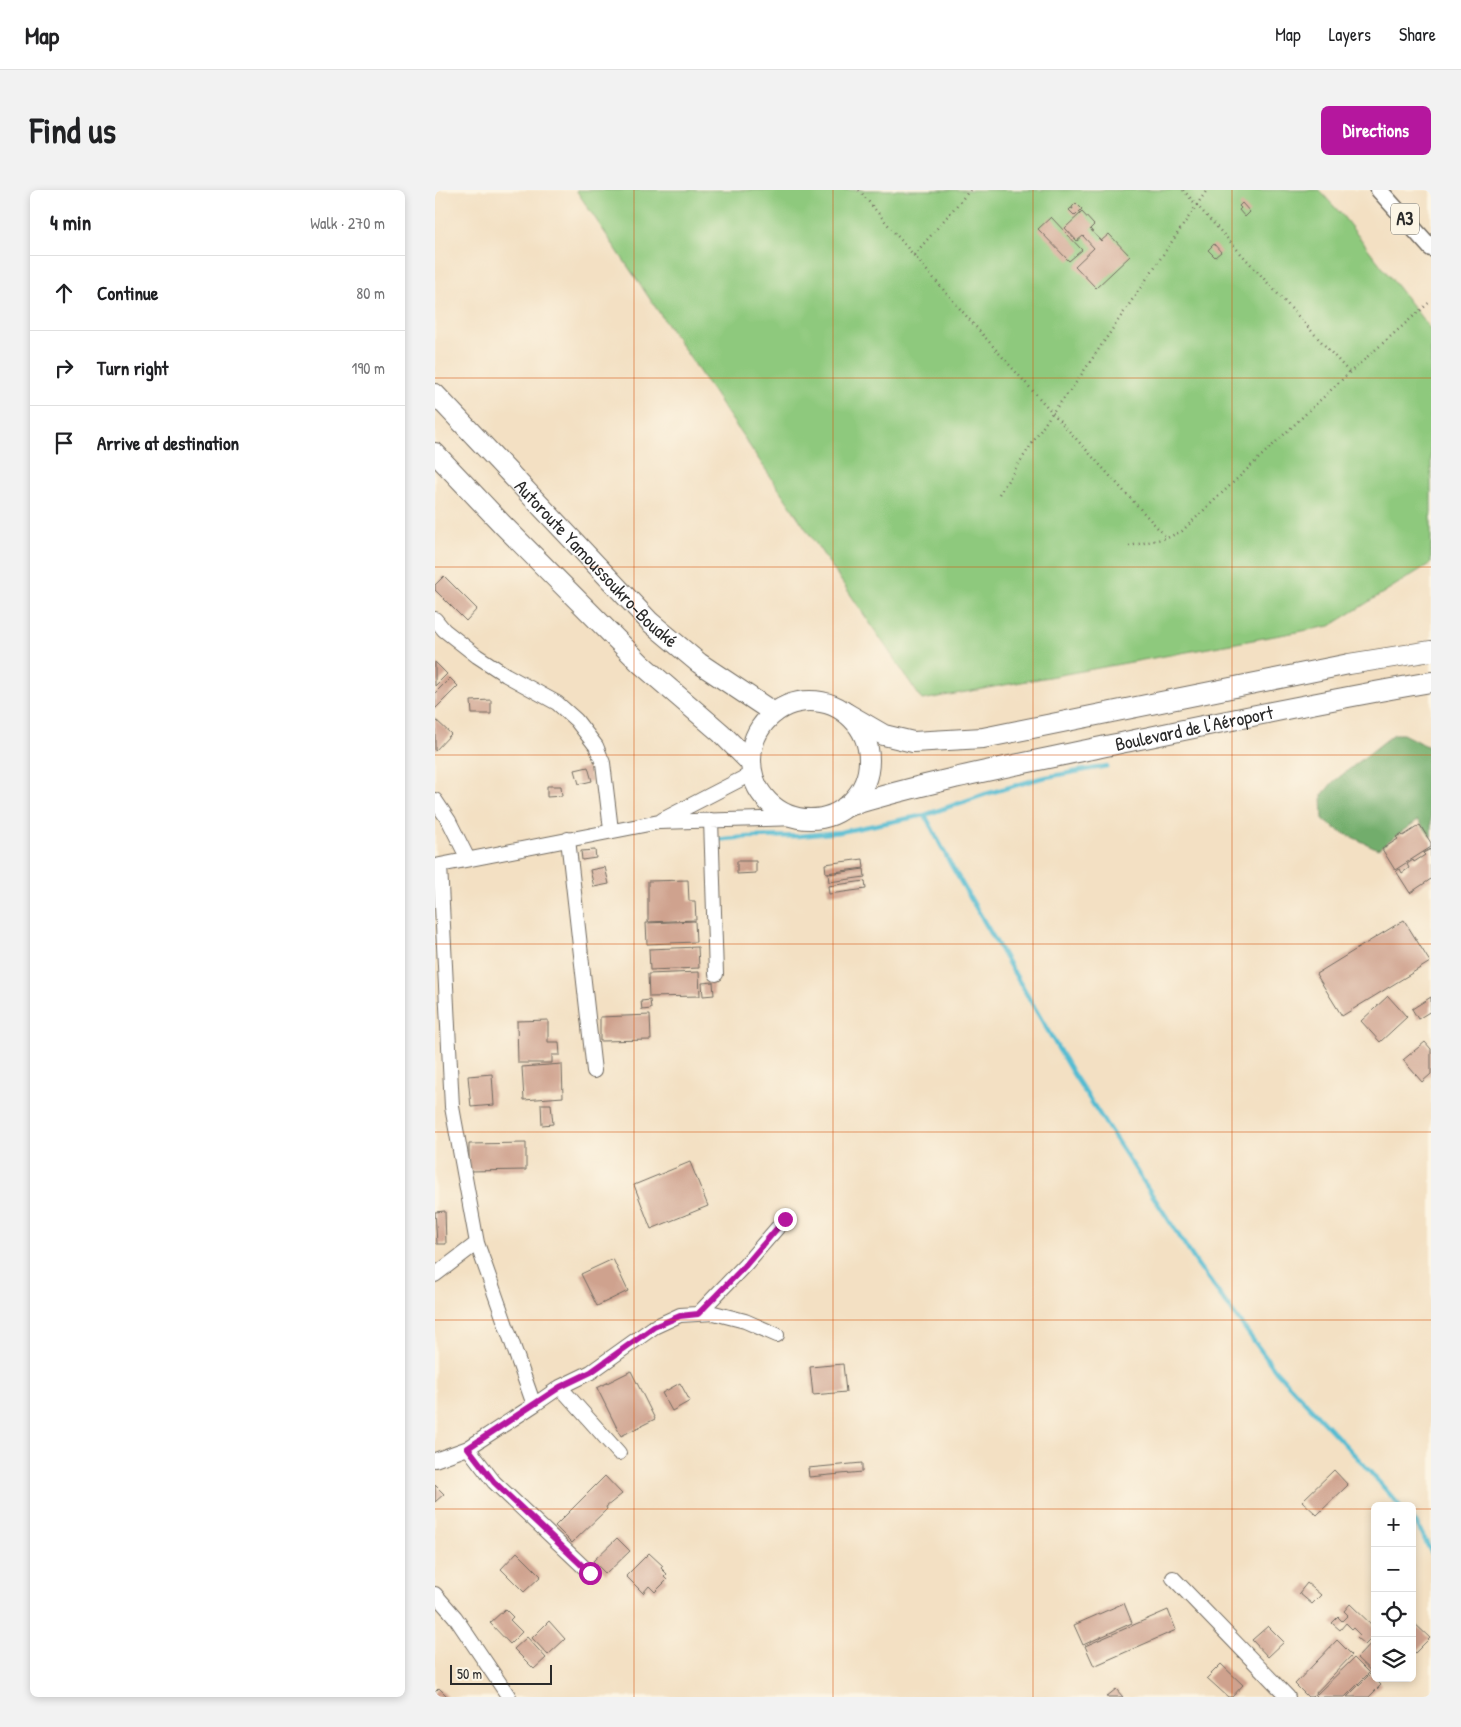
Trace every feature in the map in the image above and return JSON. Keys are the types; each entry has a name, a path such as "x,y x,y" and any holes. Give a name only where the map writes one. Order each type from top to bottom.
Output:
{"highway":[{"name":"Autoroute Yamoussoukro-Bouaké","path":"435,394 649,622 699,663 774,713"},
{"name":"Autoroute Yamoussoukro-Bouaké","path":"435,453 502,524 641,664 721,733 752,768"},
{"name":"Boulevard de l'Aéroport","path":"846,712 884,735 913,742 983,738 1349,664 1431,651"},
{"name":"Boulevard de l'Aéroport","path":"845,807 880,796 957,777 1345,696 1431,682"},
{"path":"811,700 829,704 846,712 859,726 867,742 869,760 866,778 858,794 845,807 823,817 800,818 781,811 766,799 755,782 752,768 753,744 761,727 774,713 791,704 811,700"}],"main road":[{"name":"A3","path":"1379,190 1431,248"}],"street":[{"path":"435,619 444,630 477,656 505,675 557,703 576,720 596,746 603,763 611,830"},
{"path":"659,822 752,768"},
{"path":"435,800 449,821 468,859"},
{"path":"534,1405 477,1243 452,1107 438,865 659,822 800,818"},
{"path":"711,820 715,974"},
{"path":"568,839 594,1071"},
{"path":"698,1314 745,1266 785,1219"},
{"path":"435,1275 477,1243"},
{"path":"435,1460 468,1448 560,1387 591,1372 654,1327 680,1316 714,1313 745,1321 777,1335"},
{"path":"560,1387 619,1453"},
{"path":"468,1448 494,1482 590,1573"},
{"path":"1173,1578 1288,1697"},
{"path":"435,1594 455,1617 509,1697"}],"path":[{"path":"859,190 913,256 1167,538"},
{"path":"913,256 970,190"},
{"path":"1183,190 1350,372"},
{"path":"999,494 1207,190"},
{"path":"1129,546 1167,538 1182,531 1350,372 1431,301"}],"green space":[{"path":"576,190 1319,190 1342,215 1431,330 1431,563 1330,626 922,700"},
{"path":"1394,734 1403,734 1431,748 1431,837 1418,820 1378,849 1341,832 1323,820 1322,795 1333,782"}],"building":[{"path":"1076,203 1082,209 1075,216 1069,210 1073,209 1072,207"},
{"path":"1242,203 1250,212 1245,217 1239,210 1241,208 1239,206"},
{"path":"1082,212 1094,225 1090,229 1101,241 1109,234 1130,256 1096,288 1075,266 1094,248 1083,236 1077,241 1065,228"},
{"path":"1051,217 1082,250 1069,261 1038,229"},
{"path":"1214,244 1221,252 1215,257 1208,250"},
{"path":"444,576 477,609 466,621 435,590 435,585"},
{"path":"435,662 447,674 435,686"},
{"path":"450,678 458,686 435,709 435,693"},
{"path":"491,700 491,714 472,714 471,701"},
{"path":"435,719 451,734 435,751"},
{"path":"588,767 592,781 579,784 575,770"},
{"path":"547,786 561,786 562,796 547,797"},
{"path":"1420,825 1431,843 1431,847 1395,870 1382,849 1398,839 1396,837 1401,834 1403,836"},
{"path":"1431,849 1431,879 1410,893 1396,871 1400,869 1402,873 1409,868 1407,864 1413,860 1414,862 1425,855 1423,853"},
{"path":"595,850 596,858 582,860 581,851"},
{"path":"863,859 864,868 826,873 825,864"},
{"path":"737,861 756,861 756,873 737,874"},
{"path":"605,867 609,884 594,887 590,870"},
{"path":"864,869 865,877 829,882 828,874"},
{"path":"688,880 689,901 695,901 696,920 648,922 648,881"},
{"path":"865,881 866,889 829,894 828,886"},
{"path":"1404,920 1430,962 1342,1016 1316,974"},
{"path":"695,921 696,942 647,944 646,923"},
{"path":"698,947 699,968 650,970 649,949"},
{"path":"699,972 700,996 649,997 648,974"},
{"path":"713,982 714,995 703,996 702,983"},
{"path":"1388,996 1407,1017 1380,1042 1361,1021"},
{"path":"1431,997 1431,1011 1418,1019 1412,1009"},
{"path":"650,1000 651,1009 642,1010 641,1001"},
{"path":"650,1015 651,1040 600,1041 600,1017"},
{"path":"548,1020 548,1042 559,1042 560,1055 552,1055 552,1063 518,1063 517,1021"},
{"path":"1425,1042 1431,1049 1431,1074 1422,1082 1403,1060"},
{"path":"562,1064 563,1097 524,1100 522,1067"},
{"path":"492,1074 494,1105 471,1107 468,1076"},
{"path":"541,1104 551,1104 553,1124 542,1125"},
{"path":"526,1143 526,1170 469,1171 469,1144"},
{"path":"690,1162 708,1206 651,1229 634,1185"},
{"path":"445,1211 446,1244 437,1244 435,1212"},
{"path":"613,1259 628,1291 597,1306 581,1274"},
{"path":"843,1364 846,1392 813,1395 810,1367"},
{"path":"631,1371 655,1419 621,1436 597,1388"},
{"path":"680,1383 690,1401 672,1411 662,1393"},
{"path":"862,1463 862,1472 809,1477 808,1468"},
{"path":"1334,1470 1348,1485 1317,1515 1302,1501"},
{"path":"605,1476 622,1494 606,1507 607,1509 572,1543 555,1526"},
{"path":"435,1485 444,1494 435,1502"},
{"path":"617,1538 630,1551 606,1574 593,1561"},
{"path":"517,1552 541,1576 524,1592 501,1569"},
{"path":"649,1553 663,1566 661,1568 667,1574 664,1577 667,1580 655,1592 649,1586 643,1593 626,1576"},
{"path":"1307,1583 1321,1595 1312,1604 1299,1593"},
{"path":"1124,1603 1132,1623 1083,1645 1074,1625"},
{"path":"1350,1604 1371,1624 1371,1639 1365,1645 1357,1638 1360,1635 1346,1623 1340,1630 1332,1623 1338,1617 1342,1621 1348,1615 1344,1611"},
{"path":"505,1609 513,1617 510,1620 522,1632 510,1644 490,1623"},
{"path":"1168,1610 1176,1630 1094,1666 1085,1646"},
{"path":"549,1621 565,1639 548,1655 532,1638"},
{"path":"1416,1625 1430,1638 1416,1652"},
{"path":"1268,1626 1284,1642 1268,1657 1252,1640"},
{"path":"527,1637 546,1658 534,1669 514,1649"},
{"path":"1337,1640 1352,1655 1312,1697 1308,1697 1295,1684"},
{"path":"1371,1643 1371,1671 1357,1658"},
{"path":"1354,1658 1369,1673 1345,1697 1314,1697"},
{"path":"1221,1664 1243,1685 1232,1697 1228,1697 1207,1678"},
{"path":"1370,1674 1371,1682 1378,1682 1381,1685 1369,1697 1347,1697"},
{"path":"439,1688 448,1697 435,1697 435,1692"},
{"path":"1116,1689 1123,1697 1106,1697"}],"waterway":[{"path":"713,840 840,832 925,815 1041,778 1107,766"},
{"path":"925,815 950,863 1072,1072 1198,1265 1276,1371 1396,1502"},
{"path":"1416,1523 1431,1552"}],"route":[{"path":"590,1573 494,1482 468,1448 560,1387 591,1372 654,1327 680,1316 698,1314 745,1266 785,1219"}]}
